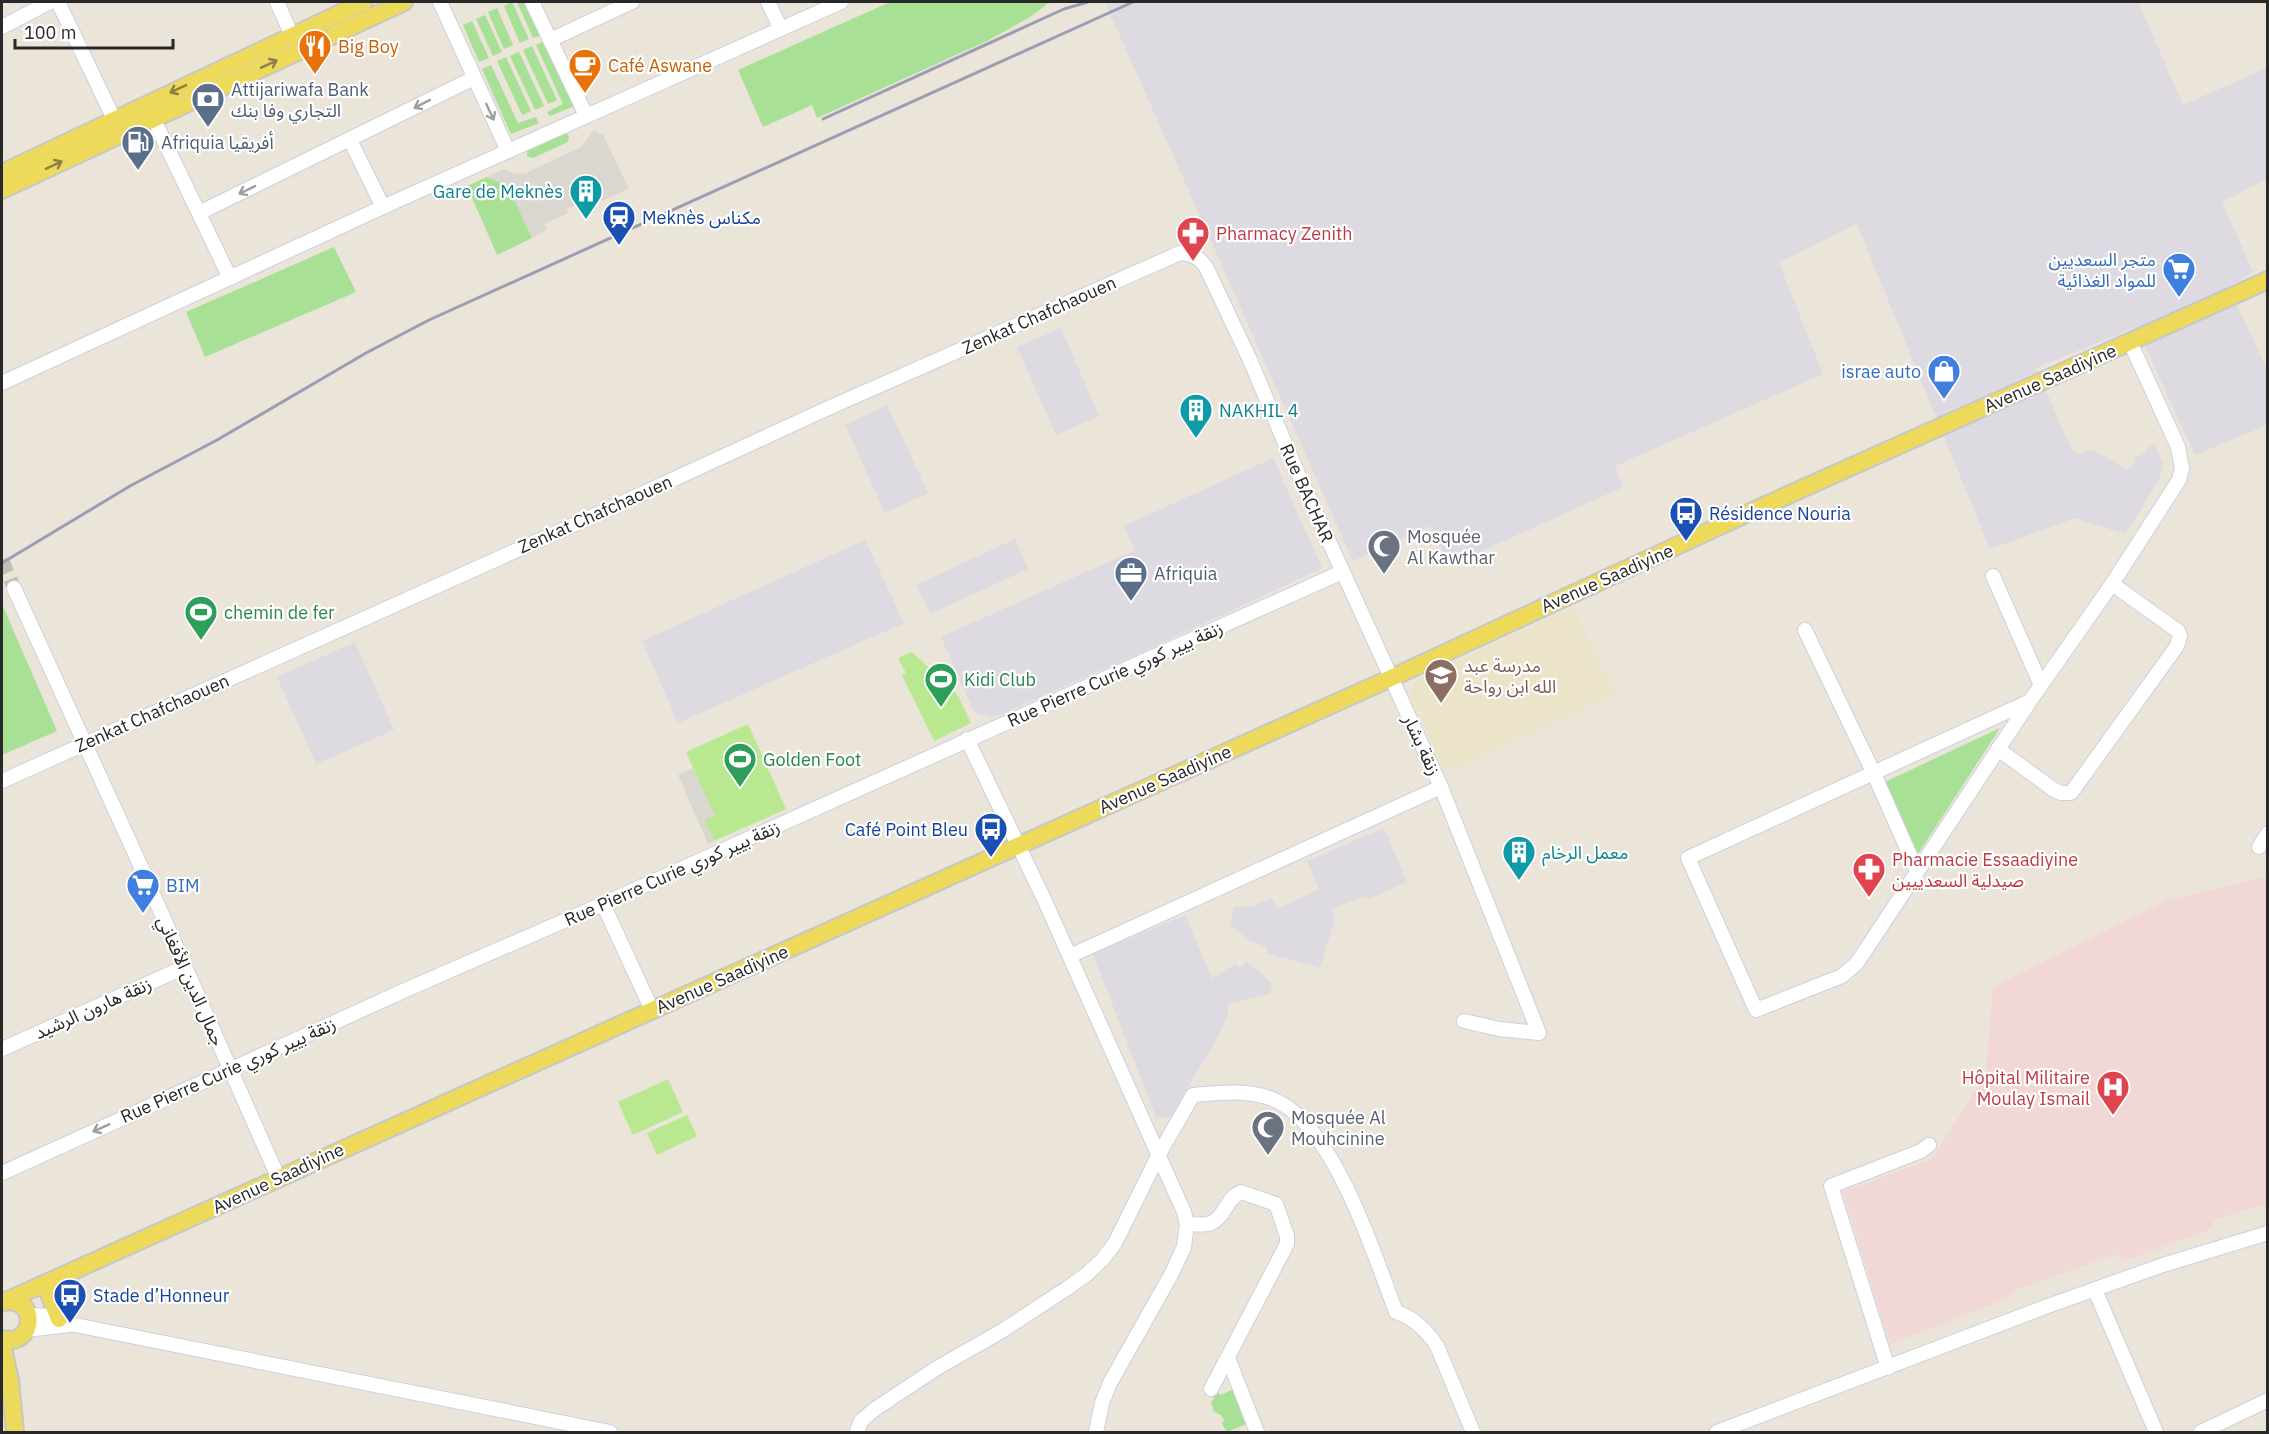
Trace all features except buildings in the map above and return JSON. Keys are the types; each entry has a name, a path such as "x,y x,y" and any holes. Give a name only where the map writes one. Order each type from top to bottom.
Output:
{"main road":[{"path":"2,173 114,118 364,2"},
{"path":"2,189 404,2"},
{"name":"Avenue Saadiyine","path":"4,1301 1391,678 1748,513 2268,280"},
{"name":"Avenue Saadiyine","path":"26,1324 48,1291 61,1277"},
{"path":"48,1291 65,1322"},
{"path":"4,1301 19,1303 26,1324 10,1380"},
{"path":"2,1339 10,1340 26,1324"},
{"path":"2,1344 10,1380 15,1432"}],"street":[{"path":"2,27 50,2"},
{"path":"58,2 114,118"},
{"path":"277,2 292,36"},
{"path":"440,2 508,151"},
{"path":"532,2 586,116"},
{"path":"550,40 632,2"},
{"path":"768,2 781,29"},
{"path":"2,383 383,207 841,2"},
{"path":"199,213 474,78"},
{"path":"153,118 230,278"},
{"path":"350,140 383,207"},
{"name":"Zenkat Chafchaouen","path":"2,781 824,410 1180,253 1191,254"},
{"name":"Rue BACHAR","path":"1191,254 1200,259 1206,267 1245,350 1342,572"},
{"path":"2030,701 1688,858 1756,1010 1842,976 1857,963 2030,701 2174,490 2182,468 2178,447 2130,342"},
{"name":"زنقة بشار","path":"1342,572 1441,787 1539,1033 1499,1029 1464,1021"},
{"name":"Rue Pierre Curie زنقة بيير كوري","path":"2,1173 410,988 603,904 1342,572"},
{"path":"1993,576 2041,685"},
{"path":"1998,749 2054,790 2071,793 2177,646 2180,636 2178,631 2112,584"},
{"name":"جمال الدين الأفغاني","path":"14,588 278,1177"},
{"path":"1805,630 1874,774 1917,871"},
{"path":"967,739 1070,956 1184,1212 1186,1224 1184,1247 1172,1273 1110,1383 1102,1403 1096,1432"},
{"path":"1070,956 1441,787"},
{"path":"2259,847 2268,833"},
{"path":"603,904 652,1010"},
{"name":"زنقة هارون الرشيد","path":"2,1049 185,967"},
{"path":"857,1432 861,1421 874,1409 937,1368 1000,1332 1088,1274 1115,1243 1159,1154 1193,1095 1216,1092 1255,1094 1277,1101 1307,1125 1324,1148 1361,1221 1396,1312 1406,1314 1433,1339 1473,1432"},
{"path":"1888,1368 1830,1186 1922,1151 1929,1145"},
{"path":"1186,1224 1210,1224 1220,1217 1236,1194 1241,1192 1276,1204 1287,1236 1287,1244 1211,1389"},
{"path":"1717,1432 2045,1307 2163,1265 2268,1233"},
{"path":"2095,1290 2156,1432"},
{"path":"26,1324 65,1322 610,1432"},
{"path":"1228,1358 1257,1432"},
{"path":"2201,1432 2268,1400"}],"shaded area":[{"path":"1105,2 2138,2 2183,105 2267,68 2267,179 2222,202 2253,272 2228,287 2267,369 2267,425 2195,455 2136,327 2036,368 2072,451 2080,454 2091,449 2126,469 2135,463 2134,459 2147,452 2146,448 2155,445 2163,464 2159,480 2125,534 2075,518 1990,549 1857,224 1779,263 1823,374 1615,466 1623,487 1449,566 1430,526 1353,561"},
{"path":"594,130 603,135 629,189 602,201 599,195 567,209 568,213 544,224 547,230 532,238 508,186 487,177 504,169 515,174 526,173 581,147"},
{"path":"1061,328 1099,416 1056,435 1017,347"},
{"path":"887,405 928,493 885,513 845,425"},
{"path":"1273,458 1322,568 1145,651 992,718 974,712 941,637 1135,550 1124,526"},
{"path":"1015,539 1028,569 930,614 916,585"},
{"path":"865,540 904,623 678,723 642,641"},
{"path":"1573,608 1615,694 1452,770 1441,763 1410,694 1416,680"},
{"path":"355,642 394,730 316,764 277,677"},
{"path":"693,768 715,816 705,820 714,841 708,844 678,775"},
{"path":"1384,828 1407,882 1369,899 1364,896 1332,909 1335,919 1320,968 1266,953 1268,948 1251,941 1230,926 1234,907 1254,906 1271,898 1278,909 1319,889 1307,861"},
{"name":"Hôpital Militaire Moulay Ismail","path":"2267,877 2267,1206 2261,1205 2216,1219 2207,1231 2124,1261 2117,1254 2013,1291 2008,1298 1890,1344 1843,1192 1932,1159 1986,1074 1993,987 2168,900"},
{"path":"1185,915 1212,979 1235,964 1240,968 1247,961 1272,984 1270,994 1228,1004 1228,1013 1221,1031 1170,1118 1156,1117 1093,954"}],"green space":[{"path":"512,2 529,39 520,43 504,6"},
{"path":"517,2 527,2 542,35 533,38"},
{"path":"890,2 1050,2 1030,17 989,40 817,118 812,105 763,127 738,70"},
{"path":"497,8 513,45 504,49 488,12"},
{"path":"485,15 502,52 493,56 476,19"},
{"path":"472,21 489,58 479,62 463,25"},
{"path":"546,40 577,105 550,116 547,112 563,104 536,45"},
{"path":"532,46 557,100 548,104 523,50"},
{"path":"519,52 544,106 535,110 510,56"},
{"path":"506,57 531,111 522,115 497,61"},
{"path":"491,65 518,123 536,117 539,123 511,134 482,69"},
{"path":"565,133 569,136 568,142 533,158 527,156 527,149"},
{"path":"487,177 508,186 532,238 497,255 467,186"},
{"path":"334,247 356,292 205,357 186,312"},
{"path":"2,604 57,731 2,755"},
{"name":"Kidi Club","path":"912,652 957,694 971,723 934,741 902,675 906,673 898,658"},
{"name":"Golden Foot","path":"748,724 786,809 714,841 704,820 714,815 686,752"},
{"path":"2000,728 1918,854 1885,782"},
{"path":"668,1079 683,1112 633,1135 618,1102"},
{"path":"687,1115 697,1136 657,1155 647,1133"},
{"path":"1232,1390 1240,1398 1239,1408 1246,1424 1227,1432 1222,1424 1224,1420 1221,1415 1214,1412 1211,1401 1213,1401 1214,1393 1218,1392 1220,1395"}],"tunnel":[{"path":"2,560 14,588"}],"railway":[{"path":"823,119 1064,9 1088,2"},
{"path":"2,563 130,486 217,440 366,353 429,320 1133,2"}],"place":[{"name":"Big Boy","path":"315,75"},
{"name":"Café Aswane","path":"585,94"},
{"name":"Attijariwafa Bank التجاري وفا بنك","path":"208,128"},
{"name":"Afriquia أفريقيا","path":"138,171"},
{"name":"Gare de Meknès","path":"586,220"},
{"name":"Meknès مكناس","path":"619,246"},
{"name":"Pharmacy Zenith","path":"1193,262"},
{"name":"متجر السعديين للمواد الغذائية","path":"2179,298"},
{"name":"israe auto","path":"1944,400"},
{"name":"NAKHIL 4","path":"1196,439"},
{"name":"Résidence Nouria","path":"1686,542"},
{"name":"Mosquée Al Kawthar","path":"1384,575"},
{"name":"Afriquia","path":"1131,602"},
{"name":"chemin de fer","path":"201,641"},
{"name":"مدرسة عبد الله ابن رواحة","path":"1441,704"},
{"name":"Kidi Club","path":"941,708"},
{"name":"Golden Foot","path":"740,788"},
{"name":"Café Point Bleu","path":"991,858"},
{"name":"معمل الرخام","path":"1519,881"},
{"name":"Pharmacie Essaadiyine صيدلية السعدييين","path":"1869,898"},
{"name":"BIM","path":"143,914"},
{"name":"Hôpital Militaire Moulay Ismail","path":"2113,1116"},
{"name":"Mosquée Al Mouhcinine","path":"1268,1156"},
{"name":"Stade d’Honneur","path":"70,1324"}]}
